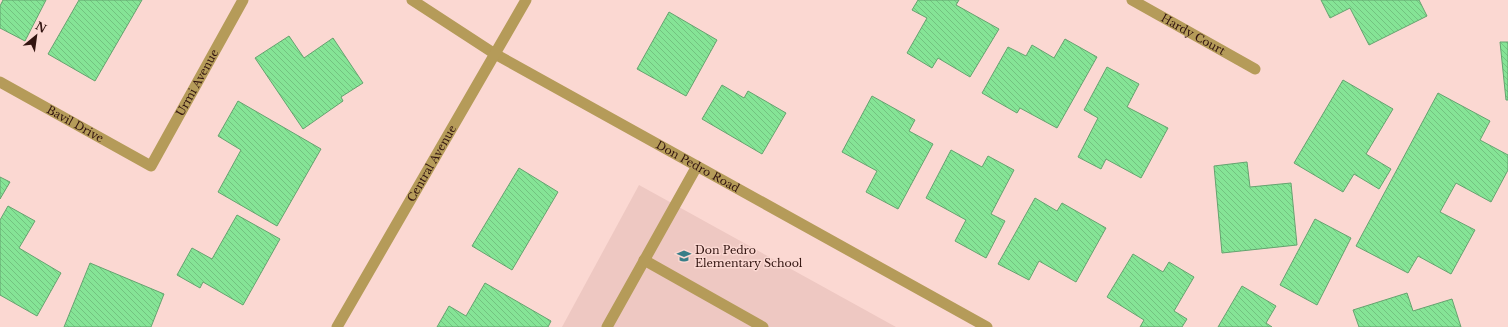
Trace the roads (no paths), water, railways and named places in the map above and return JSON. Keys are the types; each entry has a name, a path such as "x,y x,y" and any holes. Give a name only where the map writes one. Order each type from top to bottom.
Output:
{"street":[{"name":"Urmi Avenue","path":"151,166 243,0"},
{"name":"Don Pedro Road","path":"412,0 495,54 987,327"},
{"name":"Central Avenue","path":"337,327 526,0"},
{"name":"Hardy Court","path":"1132,0 1255,69"},
{"name":"Bavil Drive","path":"0,82 151,166"},
{"path":"607,327 697,166"},
{"path":"644,260 763,327"}],"place":[{"name":"Don Pedro Elementary School","path":"684,256"}]}
